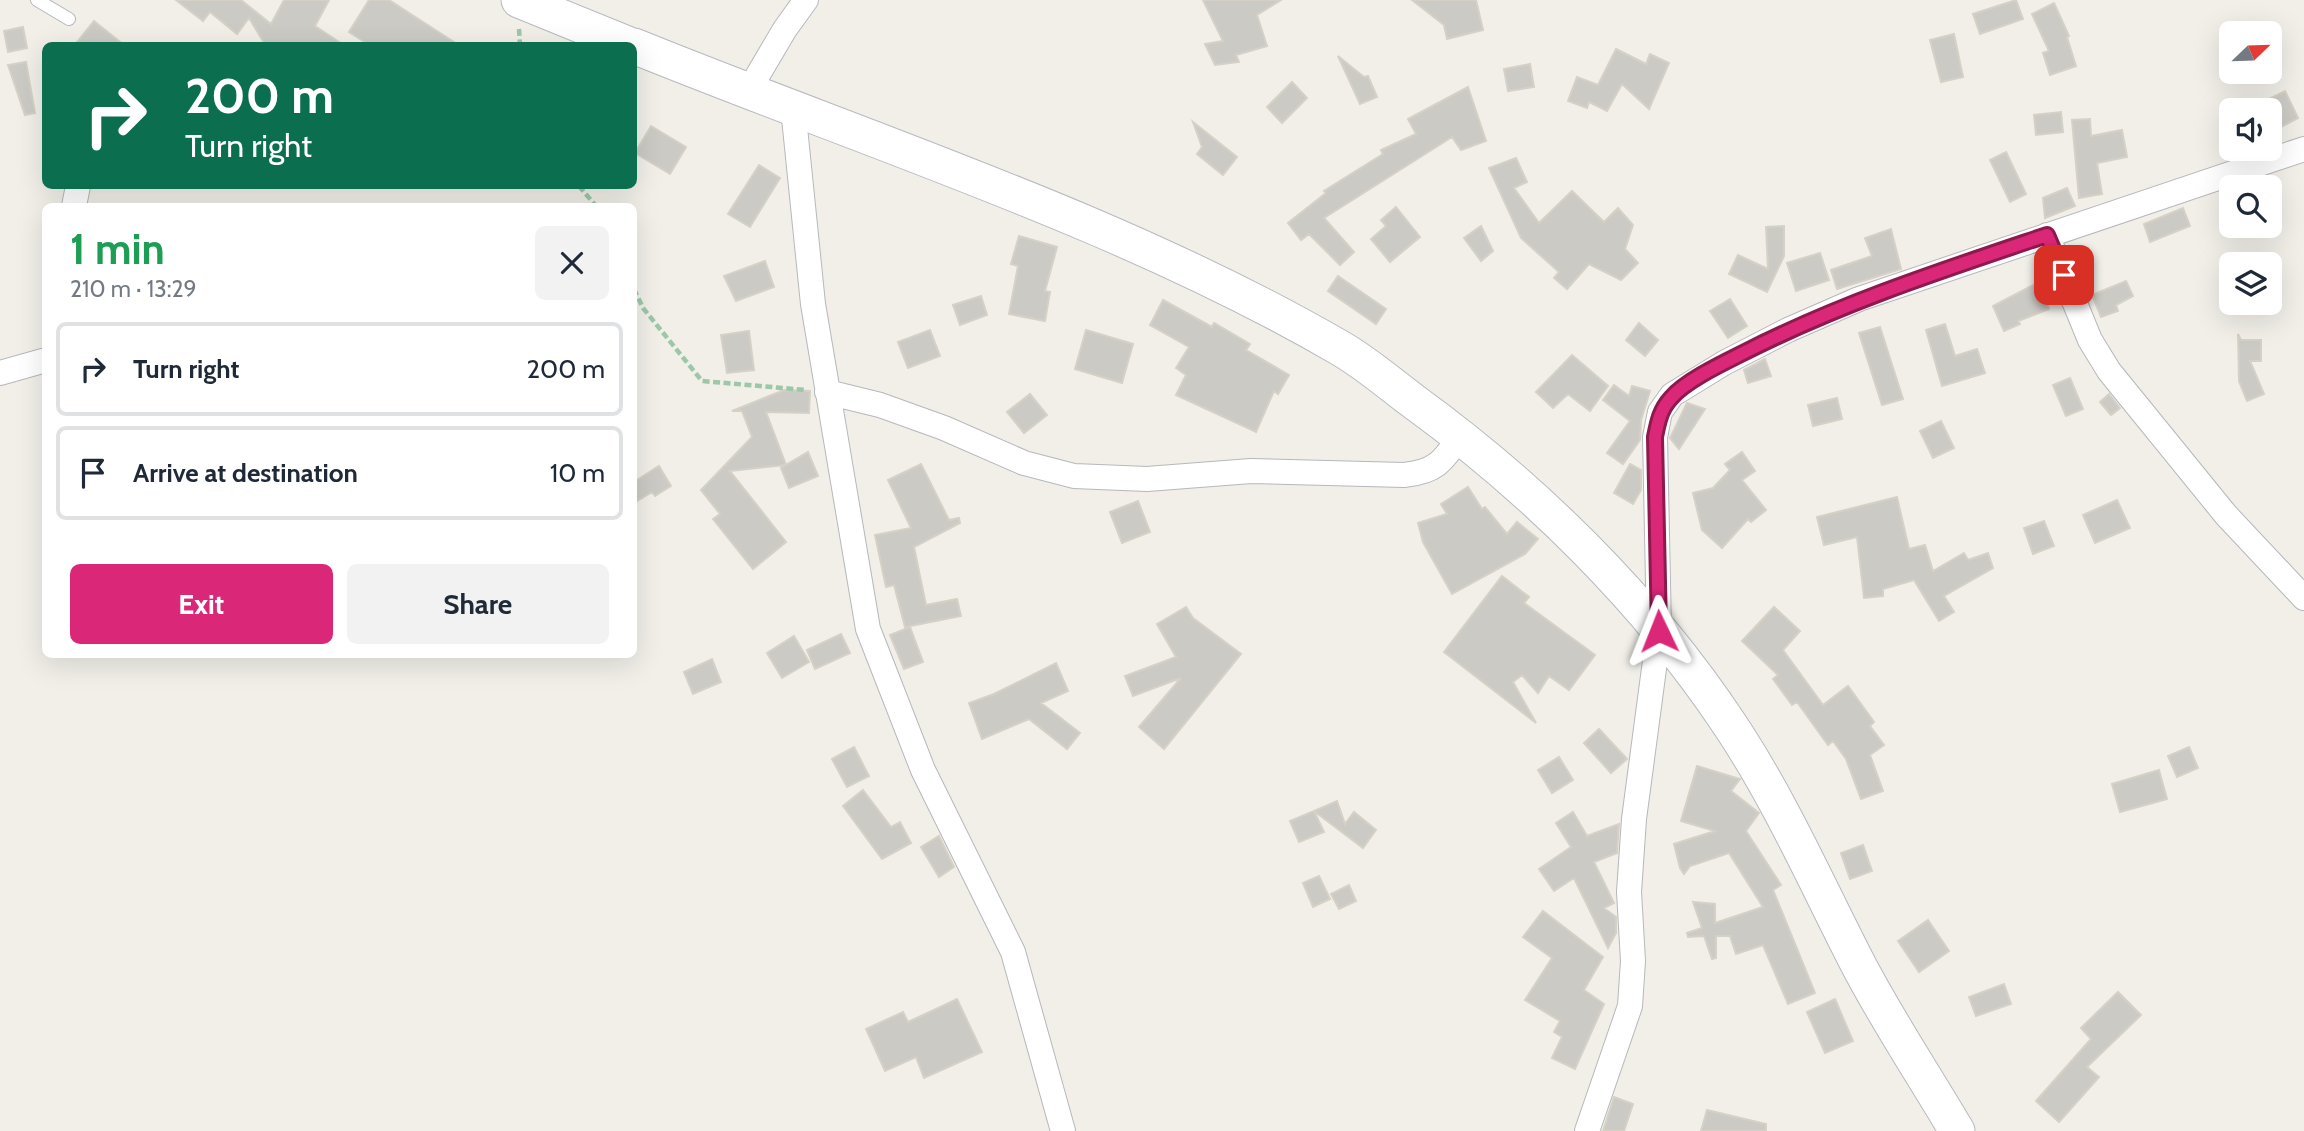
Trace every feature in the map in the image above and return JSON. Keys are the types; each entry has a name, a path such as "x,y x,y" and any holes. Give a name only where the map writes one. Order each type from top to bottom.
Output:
{"main road":[{"path":"519,0 623,42"},
{"path":"637,48 1088,226 1212,281 1343,350 1460,436 1522,488 1590,555 1659,631 1729,723 1786,816 1859,966 1957,1131"}],"street":[{"path":"785,29 786,0"},
{"path":"749,90 785,29 806,0"},
{"path":"793,107 813,304 868,629 923,770 1013,952 1063,1131"},
{"path":"1587,1131 1630,1006 1633,961 1629,892 1634,819 1659,631 1655,437 1660,412 1672,396 1724,363 1847,304 2304,149"},
{"path":"2047,235 2090,340 2109,371 2226,515 2304,598"},
{"path":"0,373 42,361"},
{"path":"827,392 880,405 944,428 1024,463 1074,476 1147,479 1251,471 1404,475 1428,472 1451,451 1460,436"}],"lane":[{"path":"37,0 69,19"}],"path":[{"path":"582,189 593,203"},
{"path":"637,294 650,317 702,380 827,392"}],"building":[{"path":"176,0 241,0 271,24 284,0 329,0 315,26 339,42 264,42 249,18 237,34 210,12 203,21"},
{"path":"369,0 389,0 454,42 365,42 349,32"},
{"path":"1203,0 1281,0 1257,15 1267,46 1236,55 1239,62 1215,65 1205,44 1223,41"},
{"path":"1412,0 1476,0 1483,30 1447,39 1444,25"},
{"path":"2016,0 2023,19 1980,34 1973,14"},
{"path":"2054,3 2069,36 2067,37 2076,66 2050,75 2043,53 2049,51 2032,14"},
{"path":"94,21 120,42 77,42"},
{"path":"23,27 27,48 8,52 4,31"},
{"path":"1954,34 1963,77 1941,82 1930,40"},
{"path":"1616,49 1646,64 1650,54 1669,63 1649,109 1622,84 1607,111 1589,102 1587,108 1568,101 1577,77 1598,85"},
{"path":"1338,56 1364,77 1368,76 1377,97 1360,104"},
{"path":"26,62 35,113 25,115 8,65"},
{"path":"1530,64 1534,87 1508,91 1504,69"},
{"path":"1292,82 1307,98 1282,123 1267,107"},
{"path":"1468,87 1486,141 1461,150 1452,137 1324,218 1354,252 1340,265 1309,234 1301,240 1288,223 1326,193 1324,191 1383,154 1381,150 1416,134 1408,119"},
{"path":"2285,91 2298,118 2282,126 2282,98 2271,98"},
{"path":"2061,112 2063,132 2036,135 2034,115"},
{"path":"2090,119 2091,136 2122,130 2127,157 2097,163 2102,194 2079,198 2072,120"},
{"path":"1193,122 1237,157 1223,175 1197,154 1202,147"},
{"path":"651,126 686,147 670,174 637,154"},
{"path":"2006,152 2026,194 2010,202 1990,160"},
{"path":"1516,158 1527,182 1514,188 1539,223 1572,191 1604,222 1618,208 1633,225 1625,249 1638,263 1621,280 1589,264 1567,289 1554,278 1559,272 1521,238 1489,168"},
{"path":"759,165 780,178 750,227 728,214"},
{"path":"2067,188 2075,206 2045,218 2043,198"},
{"path":"1396,207 1420,237 1390,262 1371,239 1386,226 1381,220"},
{"path":"2183,208 2190,226 2150,242 2144,224"},
{"path":"1481,226 1493,251 1481,261 1464,238"},
{"path":"1784,226 1784,256 1767,292 1729,274 1738,255 1768,269 1766,227"},
{"path":"1891,229 1901,269 1837,289 1831,270 1872,256 1865,238"},
{"path":"1019,236 1057,247 1045,291 1050,292 1045,321 1009,314 1018,266 1011,264"},
{"path":"1820,253 1829,280 1796,291 1787,263"},
{"path":"765,261 774,287 736,301 724,276"},
{"path":"1338,276 1386,309 1376,324 1328,291"},
{"path":"2126,281 2133,296 2116,305 2118,311 2101,317 2092,295"},
{"path":"2039,282 2049,309 2018,321 2020,324 2004,331 1993,306"},
{"path":"981,296 987,315 960,325 953,305"},
{"path":"1730,299 1747,326 1728,338 1710,311"},
{"path":"1163,300 1212,327 1214,323 1250,344 1246,350 1289,375 1278,394 1274,391 1256,432 1176,395 1186,375 1176,368 1189,347 1150,325"},
{"path":"1639,323 1658,340 1645,356 1626,340"},
{"path":"1945,324 1955,356 1977,349 1985,373 1942,386 1926,330"},
{"path":"1880,327 1903,399 1882,405 1859,333"},
{"path":"930,330 940,356 908,368 898,342"},
{"path":"1086,330 1133,344 1122,383 1075,369"},
{"path":"749,331 754,370 727,373 721,335"},
{"path":"2238,334 2241,340 2261,340 2261,361 2250,361 2264,394 2247,401 2239,381"},
{"path":"1572,355 1608,386 1590,411 1568,394 1553,408 1536,392"},
{"path":"1765,359 1771,376 1748,383 1744,370"},
{"path":"2070,378 2083,409 2066,416 2053,385"},
{"path":"1614,385 1629,396 1632,386 1650,391 1641,420 1640,440 1623,464 1607,453 1630,421 1603,400"},
{"path":"784,390 810,391 809,413 766,412 786,465 730,471 786,542 753,569 713,519 720,514 701,490 752,437 742,411 732,411"},
{"path":"1030,394 1047,415 1024,433 1007,412"},
{"path":"2109,394 2120,408 2111,415 2100,402"},
{"path":"1837,398 1842,419 1813,426 1808,405"},
{"path":"1687,403 1705,409 1679,449 1670,438"},
{"path":"1941,421 1954,448 1933,458 1920,431"},
{"path":"808,452 818,476 789,488 781,468"},
{"path":"1742,452 1755,471 1742,480 1766,510 1751,522 1748,519 1722,548 1702,530 1693,493 1713,488 1730,470 1725,464"},
{"path":"921,464 949,520 959,518 960,523 914,547 926,605 957,599 961,616 905,627 894,585 886,587 875,535 911,528 888,480"},
{"path":"1630,464 1641,470 1641,490 1633,504 1614,493"},
{"path":"659,466 671,486 655,496 652,492 637,501 637,480"},
{"path":"1468,487 1482,509 1485,507 1507,534 1517,522 1538,539 1525,554 1452,594 1423,542 1418,523 1447,514 1441,504"},
{"path":"1897,497 1909,549 1925,545 1933,571 1964,553 1968,560 1988,553 1993,568 1944,596 1954,612 1939,621 1914,580 1883,589 1883,596 1864,598 1857,537 1824,545 1817,517"},
{"path":"2117,500 2130,528 2095,543 2083,515"},
{"path":"1138,501 1150,532 1122,543 1110,512"},
{"path":"2044,521 2054,546 2033,554 2024,528"},
{"path":"1502,576 1529,597 1524,603 1595,655 1569,690 1549,676 1538,693 1522,675 1513,682 1536,723 1444,652"},
{"path":"1186,607 1193,618 1241,654 1164,749 1139,727 1181,678 1133,696 1125,676 1176,657 1157,624"},
{"path":"1774,607 1800,631 1783,650 1823,705 1848,686 1874,722 1870,726 1884,745 1870,755 1883,791 1861,799 1846,759 1833,741 1828,745 1797,702 1792,705 1773,679 1778,675 1742,641"},
{"path":"910,627 923,662 904,669 890,635"},
{"path":"841,634 850,653 815,669 807,650"},
{"path":"794,636 809,662 782,678 767,653"},
{"path":"712,659 721,682 693,694 684,672"},
{"path":"1056,663 1068,691 1041,703 1080,733 1067,749 1029,719 982,739 969,703 994,694"},
{"path":"1599,729 1627,759 1611,773 1584,743"},
{"path":"854,747 869,776 847,787 832,759"},
{"path":"2189,747 2198,768 2177,777 2168,756"},
{"path":"1559,757 1573,780 1552,793 1538,770"},
{"path":"1697,766 1740,779 1731,791 1759,813 1746,831 1781,885 1773,890 1815,993 1788,1004 1763,945 1736,954 1730,936 1716,936 1716,958 1712,959 1704,936 1688,937 1687,933 1702,928 1693,902 1715,904 1715,923 1763,907 1729,853 1690,866 1684,874 1680,868 1674,844 1715,831 1681,821"},
{"path":"2159,770 2167,799 2120,812 2112,784"},
{"path":"863,790 891,827 900,822 911,843 882,859 843,806"},
{"path":"1337,801 1345,824 1354,812 1376,830 1363,848 1314,811"},
{"path":"1314,811 1324,832 1299,842 1290,821"},
{"path":"1573,812 1587,836 1619,824 1617,853 1594,862 1614,903 1604,908 1616,917 1616,933 1608,948 1574,878 1554,891 1539,869 1571,847 1556,823"},
{"path":"939,836 954,867 939,877 921,847"},
{"path":"1863,845 1872,871 1850,879 1841,853"},
{"path":"1319,876 1330,899 1313,907 1303,883"},
{"path":"1349,885 1356,901 1339,909 1331,894"},
{"path":"1543,911 1603,957 1584,990 1604,1004 1575,1069 1552,1058 1562,1037 1554,1032 1560,1021 1525,1000 1552,958 1523,937"},
{"path":"1928,920 1949,951 1919,972 1898,941"},
{"path":"2004,984 2011,1004 1976,1016 1969,997"},
{"path":"2118,992 2141,1015 2087,1067 2099,1077 2059,1122 2036,1101 2091,1039 2081,1028"},
{"path":"957,999 982,1052 924,1078 916,1057 885,1071 866,1029 903,1012 908,1022"},
{"path":"1835,999 1853,1041 1825,1053 1807,1012"},
{"path":"1614,1097 1633,1104 1624,1131 1603,1131"},
{"path":"1707,1110 1766,1124 1766,1131 1701,1131"}],"route":[{"path":"1659,631 1655,437 1660,412 1672,396 1724,363 1788,330 1859,299 2047,235 2064,275"}]}
